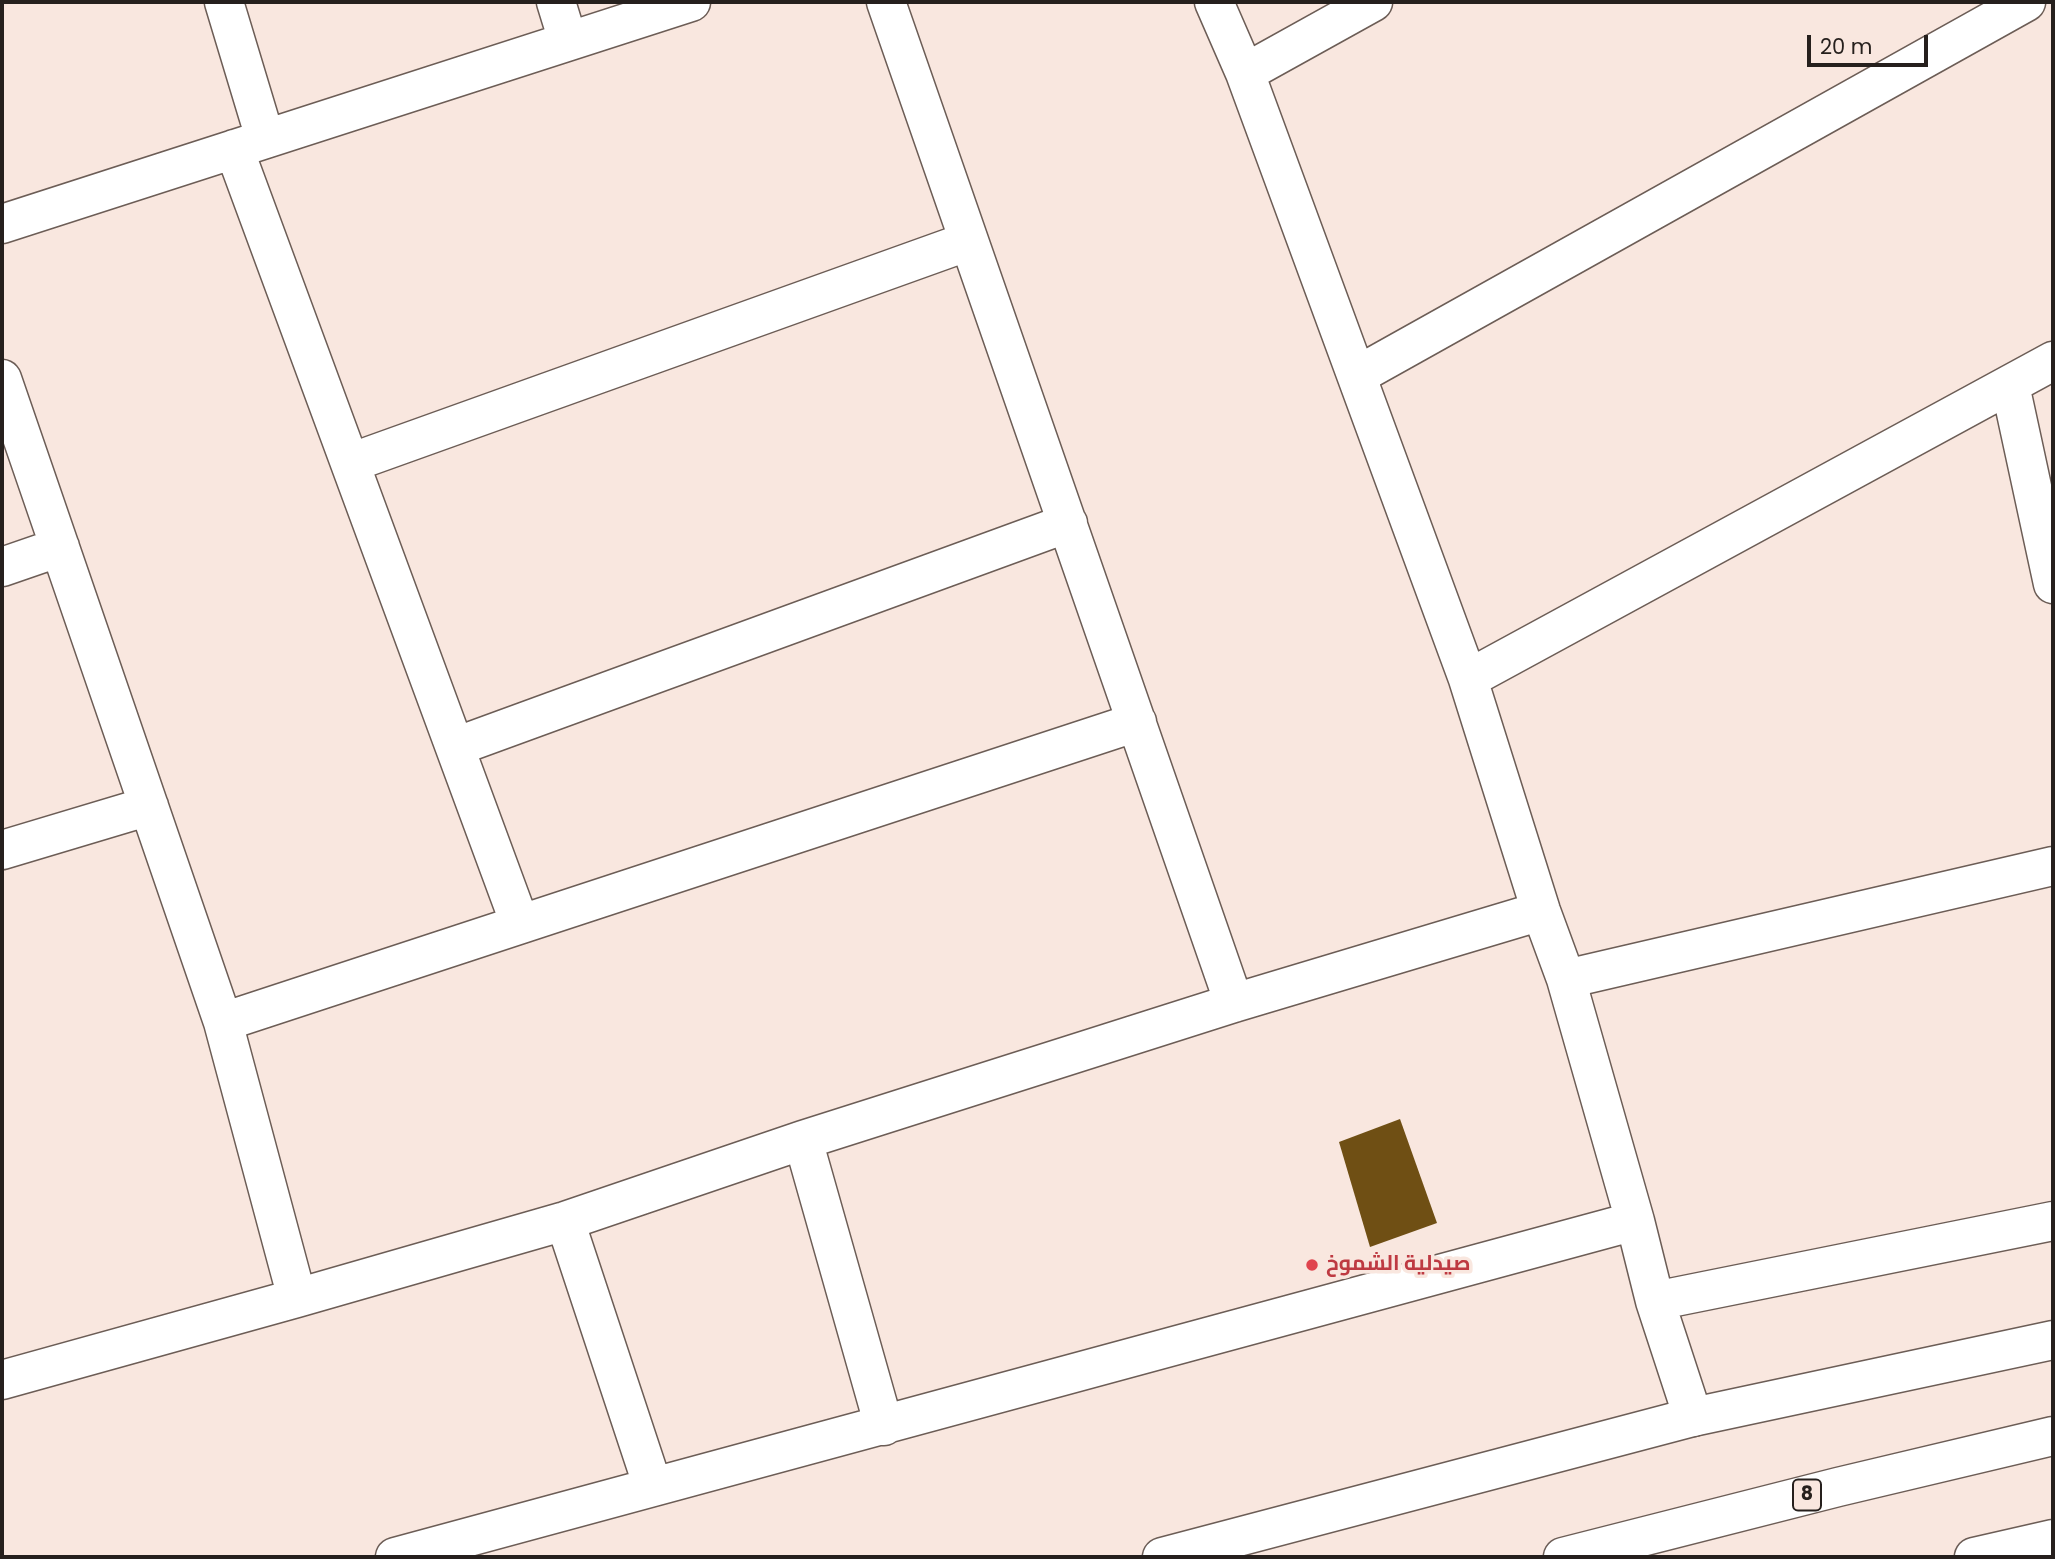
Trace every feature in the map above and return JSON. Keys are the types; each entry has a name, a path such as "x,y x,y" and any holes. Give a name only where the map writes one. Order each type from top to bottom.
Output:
{"main road":[{"path":"224,2 250,144 350,463 520,924"},
{"path":"556,2 568,41"},
{"path":"2,224 691,2"},
{"path":"886,2 1234,1003"},
{"path":"1214,2 1245,74 1358,375 1468,679 1541,911 1566,979 1656,1301 1693,1417"},
{"path":"1245,74 1373,2"},
{"path":"1358,375 2026,2"},
{"path":"350,463 969,241"},
{"path":"1468,679 2053,361"},
{"path":"2,379 223,1022 297,1298"},
{"path":"2010,385 2053,584"},
{"path":"455,747 1068,523"},
{"path":"2,567 60,547"},
{"path":"223,1022 1137,722"},
{"path":"2,850 149,806"},
{"path":"1566,979 2053,866"},
{"path":"2,1378 565,1222 803,1140 1234,1003 1541,911"},
{"path":"803,1140 884,1426"},
{"path":"395,1557 1635,1221"},
{"path":"1656,1301 2053,1221"},
{"path":"565,1222 653,1487"},
{"path":"1162,1557 1693,1417 2053,1340"},
{"name":"8","path":"1563,1557 2053,1436"},
{"path":"1994,1556 2053,1539"}],"building":[{"path":"1400,1119 1437,1223 1370,1247 1339,1142"}],"place":[{"name":"صيدلية الشموخ","path":"1312,1265"}]}
